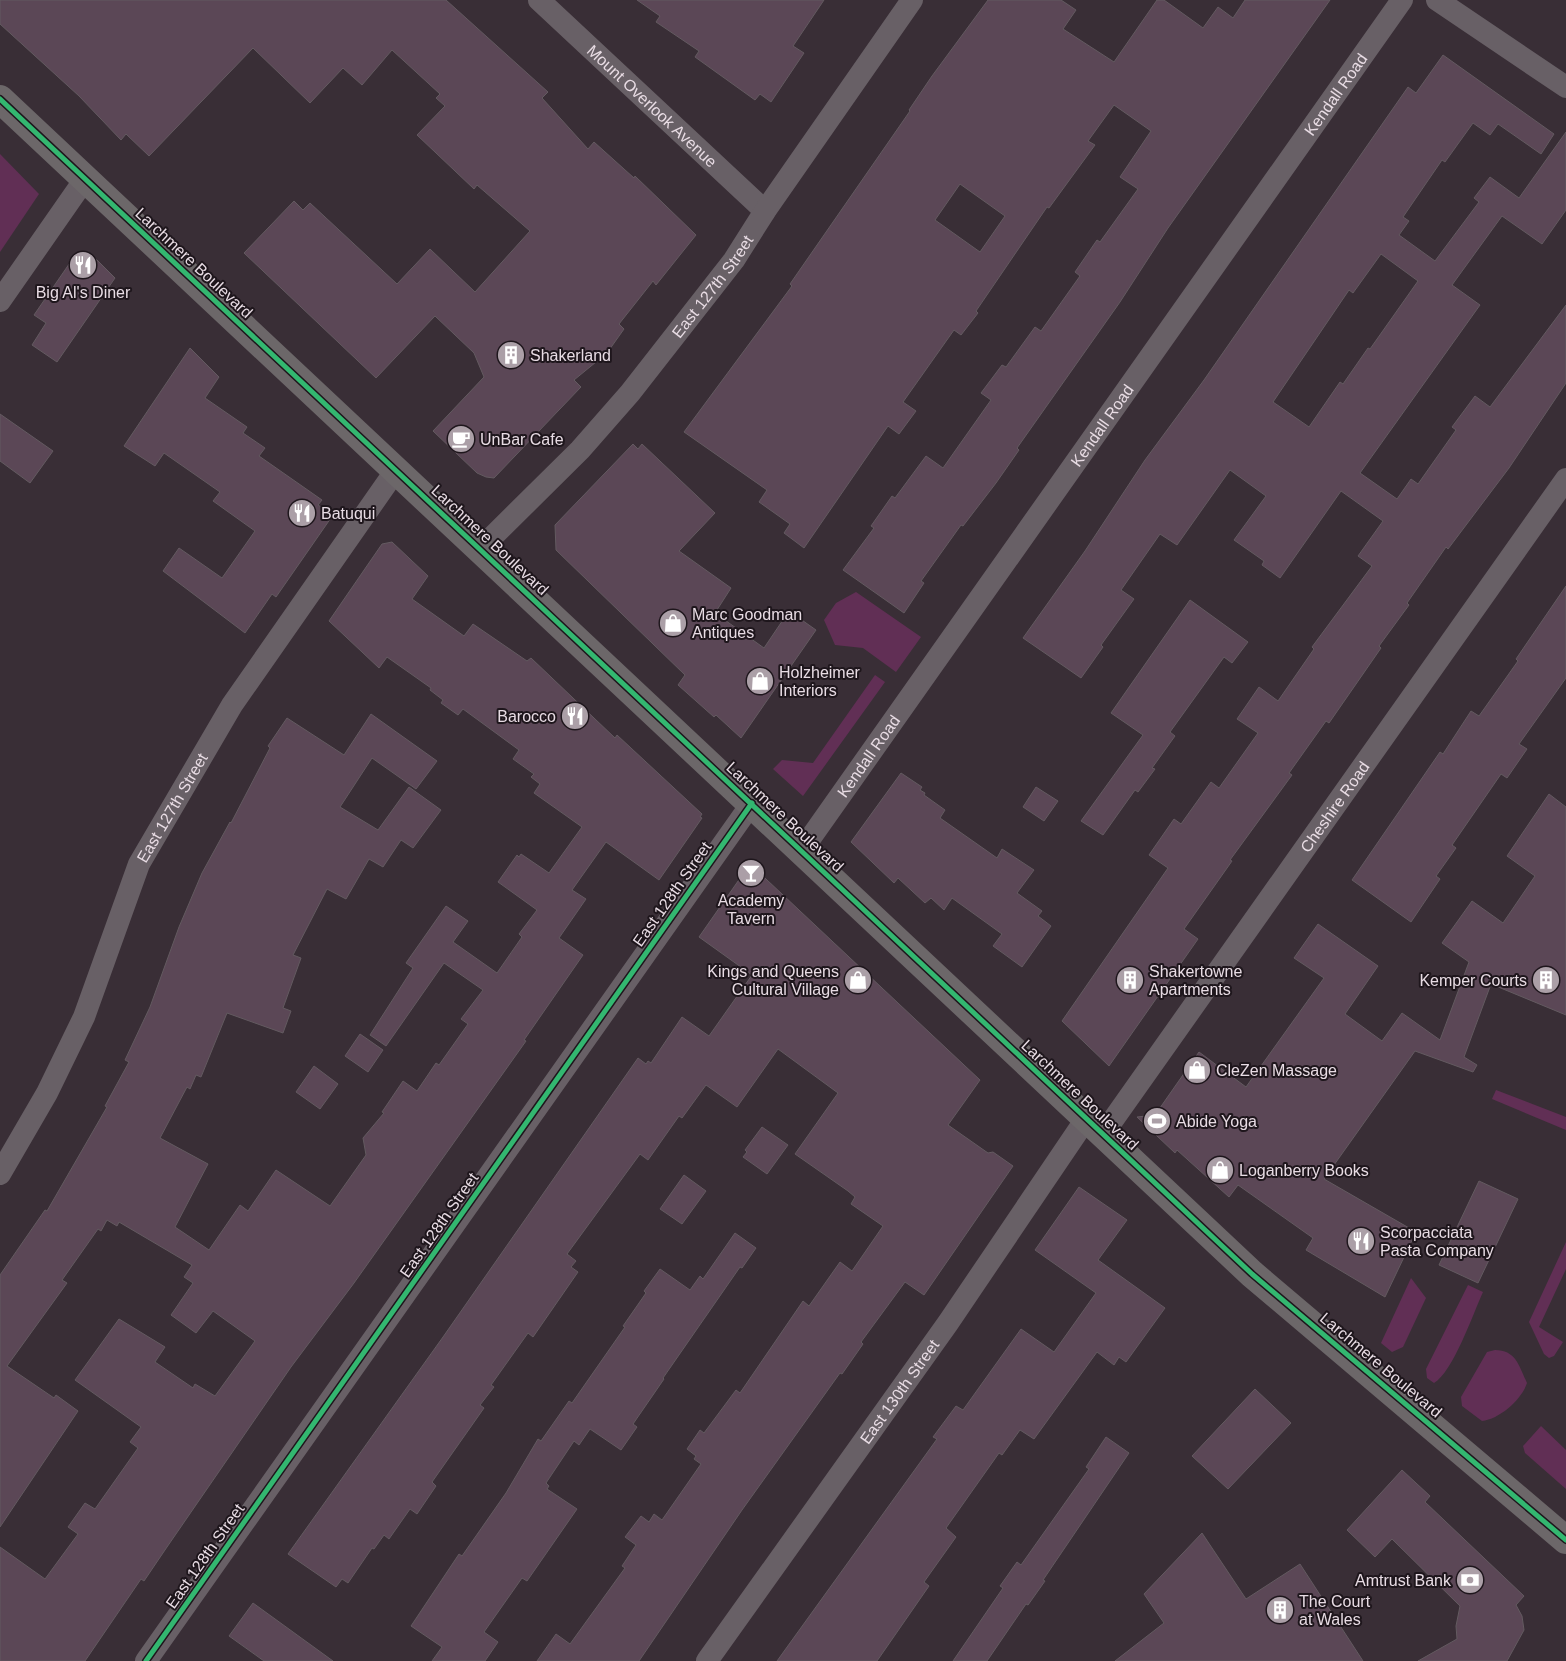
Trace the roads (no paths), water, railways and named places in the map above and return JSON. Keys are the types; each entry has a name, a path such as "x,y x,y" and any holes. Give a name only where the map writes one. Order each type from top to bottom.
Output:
{"main road":[{"name":"Larchmere Boulevard","path":"0,98 1252,1274 1566,1540"}],"street":[{"name":"Mount Overlook Avenue","path":"538,0 765,211"},
{"name":"East 127th Street","path":"481,548 580,450 630,393 734,260 765,211 912,0"},
{"name":"Kendall Road","path":"802,850 1402,0"},
{"path":"1437,0 1566,87"},
{"path":"0,301 85,179"},
{"name":"East 127th Street","path":"0,1174 47,1093 84,1017 139,864 232,705 396,470"},
{"name":"Cheshire Road","path":"1094,1126 1566,478"},
{"name":"East 128th Street","path":"146,1661 752,803"},
{"name":"East 130th Street","path":"707,1661 942,1331 1094,1126"}],"place":[{"name":"Big Al's Diner","path":"83,265"},
{"name":"Shakerland","path":"511,355"},
{"name":"UnBar Cafe","path":"461,439"},
{"name":"Batuqui","path":"302,513"},
{"name":"Marc Goodman Antiques","path":"673,623"},
{"name":"Holzheimer Interiors","path":"760,681"},
{"name":"Barocco","path":"575,716"},
{"name":"Academy Tavern","path":"751,873"},
{"name":"Kings and Queens Cultural Village","path":"858,980"},
{"name":"Shakertowne Apartments","path":"1130,980"},
{"name":"Kemper Courts","path":"1546,980"},
{"name":"CleZen Massage","path":"1197,1070"},
{"name":"Abide Yoga","path":"1157,1121"},
{"name":"Loganberry Books","path":"1220,1170"},
{"name":"Scorpacciata Pasta Company","path":"1361,1241"},
{"name":"Amtrust Bank","path":"1470,1580"},
{"name":"The Court at Wales","path":"1280,1610"}]}
